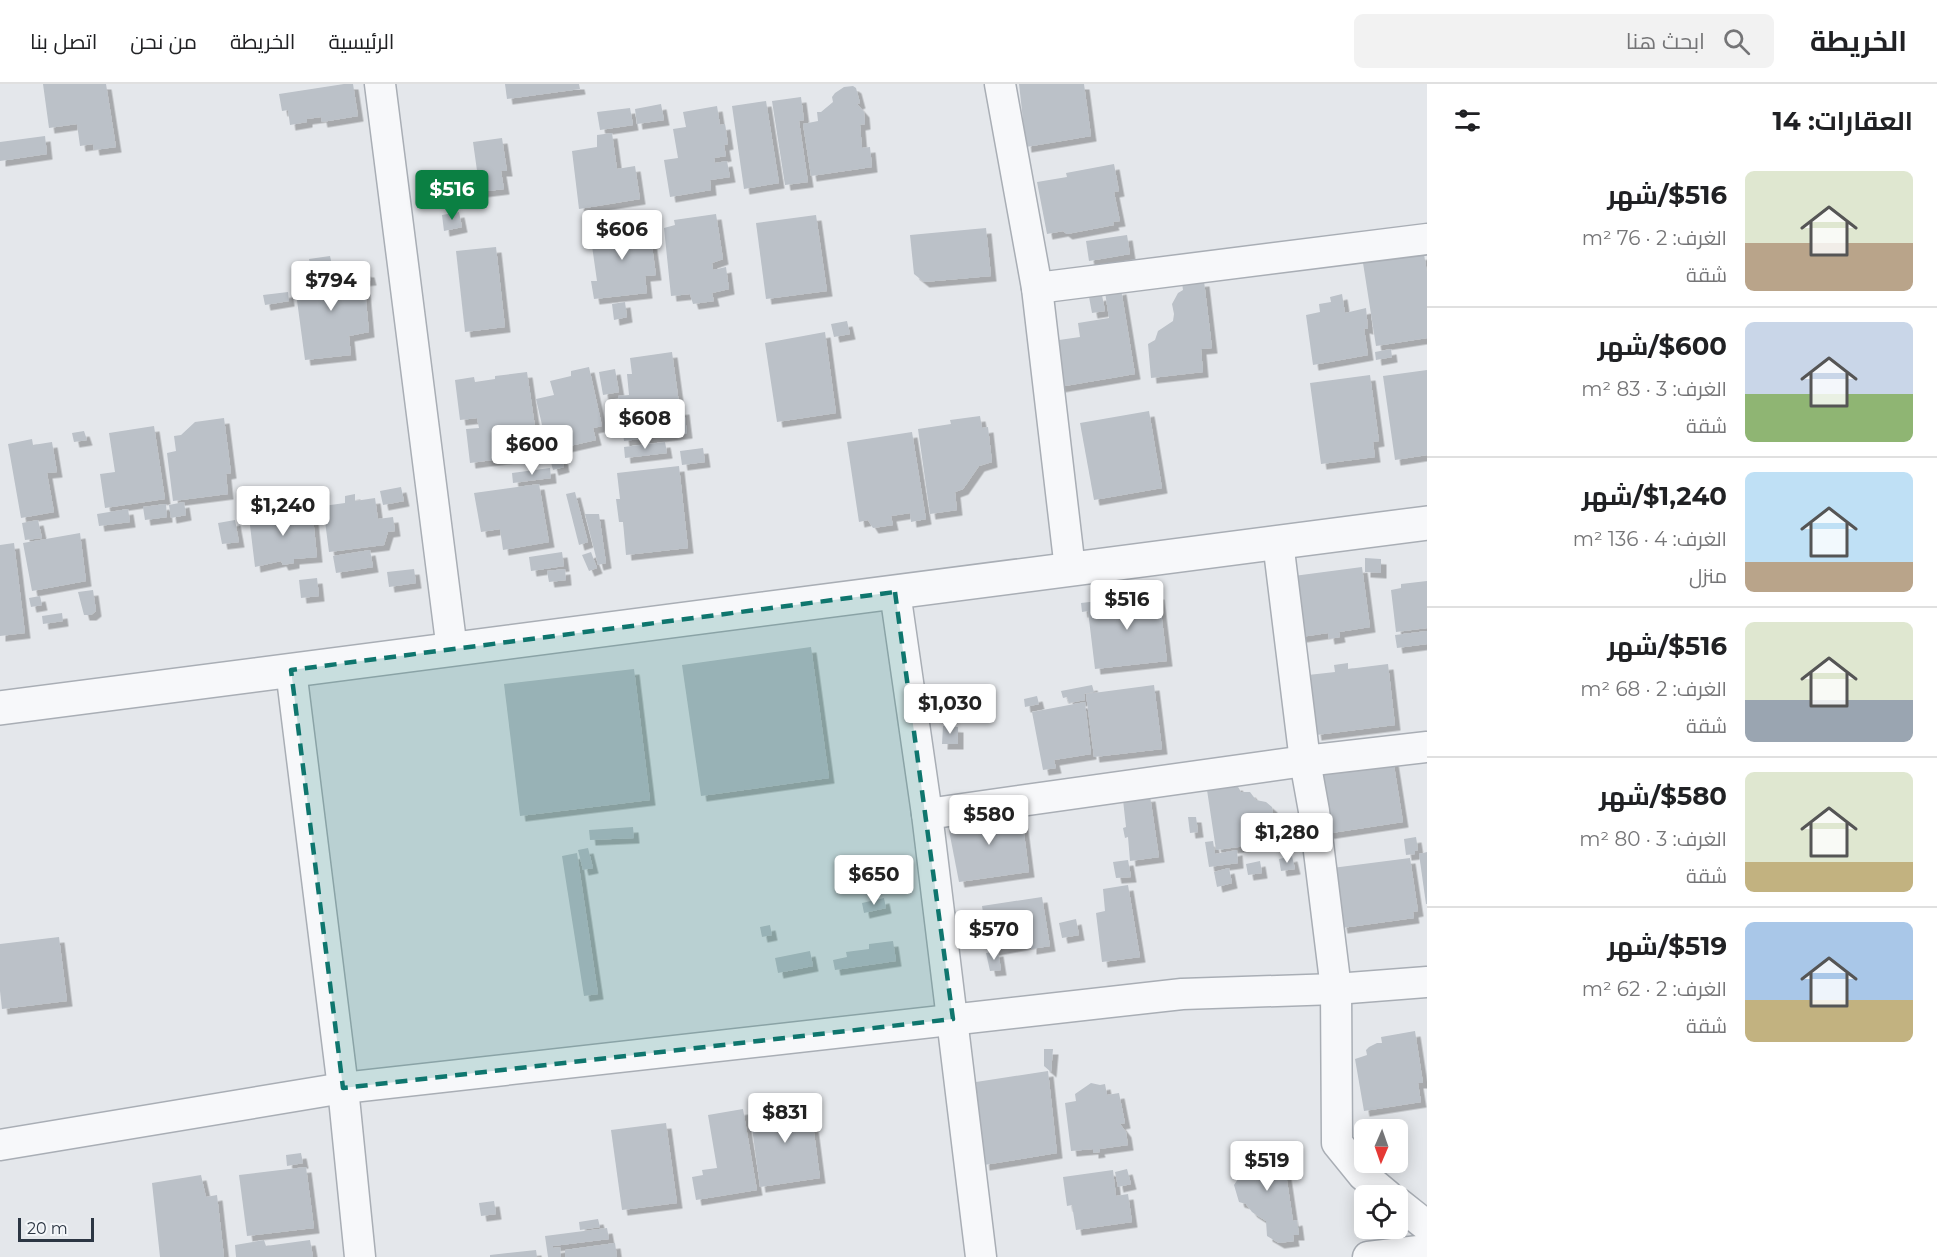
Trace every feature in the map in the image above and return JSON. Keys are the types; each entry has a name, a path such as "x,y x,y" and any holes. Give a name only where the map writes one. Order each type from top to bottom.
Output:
{"street":[{"path":"380,84 452,650"},
{"path":"1000,84 1037,288 1071,569"},
{"path":"1037,288 1427,239"},
{"path":"0,708 1427,523"},
{"path":"1278,542 1336,989 1337,1143 1363,1175 1375,1185"},
{"path":"895,592 927,814 981,1257"},
{"path":"291,670 343,1088 360,1257"},
{"path":"927,814 1305,761 1427,747"},
{"path":"0,1145 343,1088 1182,994 1336,989 1427,982"},
{"path":"1408,1211 1427,1226"},
{"path":"1368,1257 1427,1250"}],"highlighted area":[{"path":"895,592 953,1019 343,1088 291,670"}],"building":[{"path":"43,84 106,84 116,147 94,150 93,144 80,146 77,124 49,128"},
{"path":"353,84 358,116 322,122 321,117 290,125 288,110 282,111 279,94"},
{"path":"505,84 579,84 580,89 507,99"},
{"path":"1019,84 1084,84 1091,136 1026,147"},
{"path":"844,87 856,88 860,103 857,104 864,112 865,124 860,125 862,148 870,147 872,167 811,176 803,124 818,121 817,112 821,112 833,102 832,97 835,93"},
{"path":"801,97 804,120 799,121 808,182 785,185 772,101"},
{"path":"766,101 779,183 744,189 732,106"},
{"path":"661,104 664,120 637,124 635,109"},
{"path":"717,106 720,125 725,124 728,144 724,145 726,156 714,158 715,163 727,161 730,177 710,180 711,190 670,197 664,160 678,158 673,129 686,127 683,112"},
{"path":"630,108 633,125 600,130 597,112"},
{"path":"612,133 617,169 635,166 640,199 579,209 572,151 597,147 597,135"},
{"path":"45,136 47,154 0,161 0,142"},
{"path":"502,138 507,171 501,171 504,189 480,192 473,142"},
{"path":"1114,164 1119,191 1114,192 1120,221 1113,222 1114,225 1067,234 1063,231 1047,234 1037,182 1067,177 1066,173"},
{"path":"459,212 462,227 444,231 442,215"},
{"path":"716,214 723,259 712,263 713,270 726,267 729,289 712,293 714,301 693,304 690,294 671,296 664,228 675,225 674,220"},
{"path":"816,215 827,291 766,299 756,223"},
{"path":"649,224 656,275 645,276 647,293 594,299 591,281 597,281 590,232"},
{"path":"986,228 991,276 924,282 914,274 910,235"},
{"path":"1127,235 1130,254 1089,261 1086,241"},
{"path":"496,247 505,327 465,332 456,251"},
{"path":"1424,254 1427,273 1427,338 1376,346 1363,263"},
{"path":"330,256 332,265 311,268 309,259"},
{"path":"347,270 369,272 371,280 361,281 361,288 365,289 369,332 349,336 351,355 305,360 294,278"},
{"path":"1204,281 1212,348 1201,349 1203,372 1151,378 1148,344 1155,340 1158,331 1173,321 1172,304 1178,293 1183,290 1182,283"},
{"path":"1121,289 1135,374 1059,387 1055,348 1059,340 1080,337 1078,323 1109,318 1105,292"},
{"path":"288,292 289,301 265,305 263,295"},
{"path":"1342,294 1345,313 1366,308 1368,329 1364,328 1368,355 1313,365 1306,315 1320,312 1319,304 1331,302 1330,297"},
{"path":"1102,295 1105,311 1092,313 1089,297"},
{"path":"625,302 627,317 614,320 612,304"},
{"path":"847,321 850,334 834,337 831,324"},
{"path":"825,332 836,413 777,422 765,343"},
{"path":"1391,349 1392,357 1376,360 1375,352"},
{"path":"672,352 679,403 667,404 668,411 684,409 687,433 624,441 618,396 629,395 627,374 632,374 630,358"},
{"path":"589,367 602,426 593,428 596,440 548,451 536,399 554,395 550,381 571,376 571,371"},
{"path":"615,369 619,392 603,395 599,372"},
{"path":"1427,370 1427,455 1395,460 1383,376"},
{"path":"527,372 539,454 470,463 466,429 479,428 477,418 460,420 455,380 474,377 475,382 495,379 495,376"},
{"path":"1370,375 1379,441 1373,442 1375,457 1321,464 1310,383"},
{"path":"1149,411 1162,488 1094,500 1080,423"},
{"path":"980,416 982,428 988,427 992,462 979,466 963,489 955,492 957,510 930,514 918,429 951,424 950,420"},
{"path":"224,418 231,473 226,474 228,494 173,501 167,453 176,451 174,436 181,435 195,422"},
{"path":"154,426 165,499 105,508 100,474 115,472 109,433"},
{"path":"84,431 87,440 74,442 72,433"},
{"path":"912,432 926,519 911,522 910,513 891,516 893,525 873,528 868,520 859,522 847,442"},
{"path":"32,439 33,445 52,442 57,472 47,473 54,512 21,518 8,444"},
{"path":"665,442 667,453 625,458 624,447"},
{"path":"703,448 705,462 682,465 680,451"},
{"path":"562,456 564,467 553,470 550,459"},
{"path":"679,466 688,548 626,555 623,522 619,522 616,499 620,499 617,473"},
{"path":"550,468 551,478 513,483 512,473"},
{"path":"539,484 549,542 503,550 500,529 481,532 474,493"},
{"path":"401,487 404,501 383,505 380,491"},
{"path":"575,492 588,542 579,545 566,494"},
{"path":"355,494 355,501 375,498 378,519 393,517 395,531 388,532 384,545 329,552 323,506 345,503 345,496"},
{"path":"301,499 302,507 249,513 248,505"},
{"path":"184,502 186,515 171,518 169,505"},
{"path":"166,504 167,517 145,520 143,507"},
{"path":"312,507 317,557 294,559 294,563 283,565 281,561 255,567 249,517"},
{"path":"128,509 130,522 99,526 97,514"},
{"path":"585,514 599,514 606,563 598,565"},
{"path":"38,520 42,538 25,540 22,523"},
{"path":"235,520 239,542 222,544 218,523"},
{"path":"80,533 86,581 32,591 23,543"},
{"path":"14,543 25,633 0,636 0,545"},
{"path":"370,550 373,567 336,573 333,556"},
{"path":"562,552 564,566 531,571 529,557"},
{"path":"591,552 597,568 589,571 582,555"},
{"path":"1365,558 1381,559 1381,573 1365,572"},
{"path":"1362,567 1370,627 1339,632 1340,637 1329,639 1328,633 1294,638 1286,577"},
{"path":"414,569 416,583 389,587 387,572"},
{"path":"565,569 566,580 549,582 547,571"},
{"path":"317,578 319,596 301,598 299,580"},
{"path":"1427,581 1427,628 1396,632 1391,590 1401,588 1401,584"},
{"path":"93,590 96,611 91,615 84,615 78,592"},
{"path":"1159,594 1167,661 1095,669 1088,611 1082,612 1081,603"},
{"path":"40,596 42,605 31,607 29,598"},
{"path":"62,613 63,621 43,624 42,616"},
{"path":"1427,631 1427,644 1397,648 1395,635"},
{"path":"811,647 829,778 701,796 682,665"},
{"path":"1348,663 1348,669 1388,664 1395,725 1316,735 1308,675 1335,672 1334,665"},
{"path":"634,669 650,800 520,816 504,684"},
{"path":"1092,685 1094,692 1084,694 1085,700 1069,703 1067,697 1063,698 1061,691"},
{"path":"1154,685 1162,749 1094,757 1086,694"},
{"path":"1037,696 1039,704 1025,707 1024,699"},
{"path":"1085,702 1091,754 1054,760 1056,768 1043,770 1032,712"},
{"path":"943,726 958,727 958,744 942,744"},
{"path":"1393,759 1403,822 1325,834 1323,771"},
{"path":"1237,785 1241,792 1250,792 1256,800 1266,802 1272,807 1276,842 1216,850 1207,790"},
{"path":"1150,796 1159,857 1130,861 1128,837 1125,838 1123,828 1126,827 1123,800"},
{"path":"1021,810 1029,872 959,882 947,820"},
{"path":"1188,817 1196,817 1198,832 1190,833"},
{"path":"633,827 634,838 590,840 589,830"},
{"path":"1416,837 1418,850 1415,854 1406,855 1404,839"},
{"path":"1213,841 1215,854 1237,850 1238,863 1209,867 1205,842"},
{"path":"588,848 593,868 583,870 578,850"},
{"path":"1427,852 1427,904 1426,904 1419,854"},
{"path":"577,853 598,994 584,996 562,856"},
{"path":"1292,856 1295,869 1281,871 1279,859"},
{"path":"1410,858 1418,911 1413,912 1414,918 1342,928 1332,868"},
{"path":"1128,860 1131,877 1116,878 1113,862"},
{"path":"1260,861 1262,873 1248,875 1246,864"},
{"path":"901,862 906,886 895,888 890,864"},
{"path":"1229,868 1232,883 1217,887 1214,872"},
{"path":"1128,885 1140,957 1102,962 1096,913 1105,911 1103,889"},
{"path":"1042,897 1050,946 1031,949 1031,943 989,951 982,906"},
{"path":"884,898 886,908 864,913 862,903"},
{"path":"1076,919 1079,935 1062,938 1059,923"},
{"path":"770,925 772,935 762,937 760,927"},
{"path":"59,937 67,1001 2,1009 0,944"},
{"path":"893,941 896,961 835,970 833,960 847,957 846,952 869,949 869,944"},
{"path":"810,951 813,966 778,973 775,958"},
{"path":"998,951 1001,970 990,971 986,953"},
{"path":"1415,1031 1423,1083 1418,1083 1421,1102 1364,1111 1355,1059 1367,1055 1366,1050 1369,1047 1382,1043 1381,1037"},
{"path":"1044,1049 1053,1049 1051,1072 1044,1066"},
{"path":"1048,1071 1057,1153 984,1165 976,1082"},
{"path":"1091,1083 1105,1084 1107,1095 1119,1093 1125,1123 1120,1124 1126,1132 1128,1145 1099,1149 1100,1152 1093,1153 1093,1149 1071,1151 1065,1103 1076,1101 1075,1094"},
{"path":"809,1094 820,1178 760,1187 749,1106 761,1106 765,1112 796,1109 794,1096"},
{"path":"743,1109 757,1190 696,1200 692,1177 703,1175 702,1170 717,1168 708,1115"},
{"path":"666,1123 677,1203 622,1210 611,1130"},
{"path":"1289,1152 1290,1166 1285,1167 1293,1221 1297,1220 1299,1235 1293,1235 1294,1241 1279,1243 1267,1236 1266,1221 1252,1212 1246,1204 1239,1202 1234,1185 1238,1179 1231,1158"},
{"path":"301,1153 303,1163 287,1166 286,1155"},
{"path":"306,1167 314,1228 247,1236 239,1175"},
{"path":"1127,1169 1131,1184 1118,1187 1115,1172"},
{"path":"1113,1170 1116,1196 1128,1194 1132,1222 1076,1230 1072,1205 1067,1206 1063,1177"},
{"path":"201,1175 206,1197 217,1195 224,1257 160,1257 152,1183"},
{"path":"494,1201 496,1214 481,1216 479,1203"},
{"path":"598,1219 600,1227 580,1230 579,1222"},
{"path":"607,1228 609,1239 553,1246 553,1248 560,1247 561,1257 548,1257 545,1236"},
{"path":"264,1240 266,1246 310,1240 313,1257 236,1257 235,1245"},
{"path":"615,1243 617,1257 565,1257 565,1250"},
{"path":"536,1250 537,1257 490,1257 490,1255"}]}
